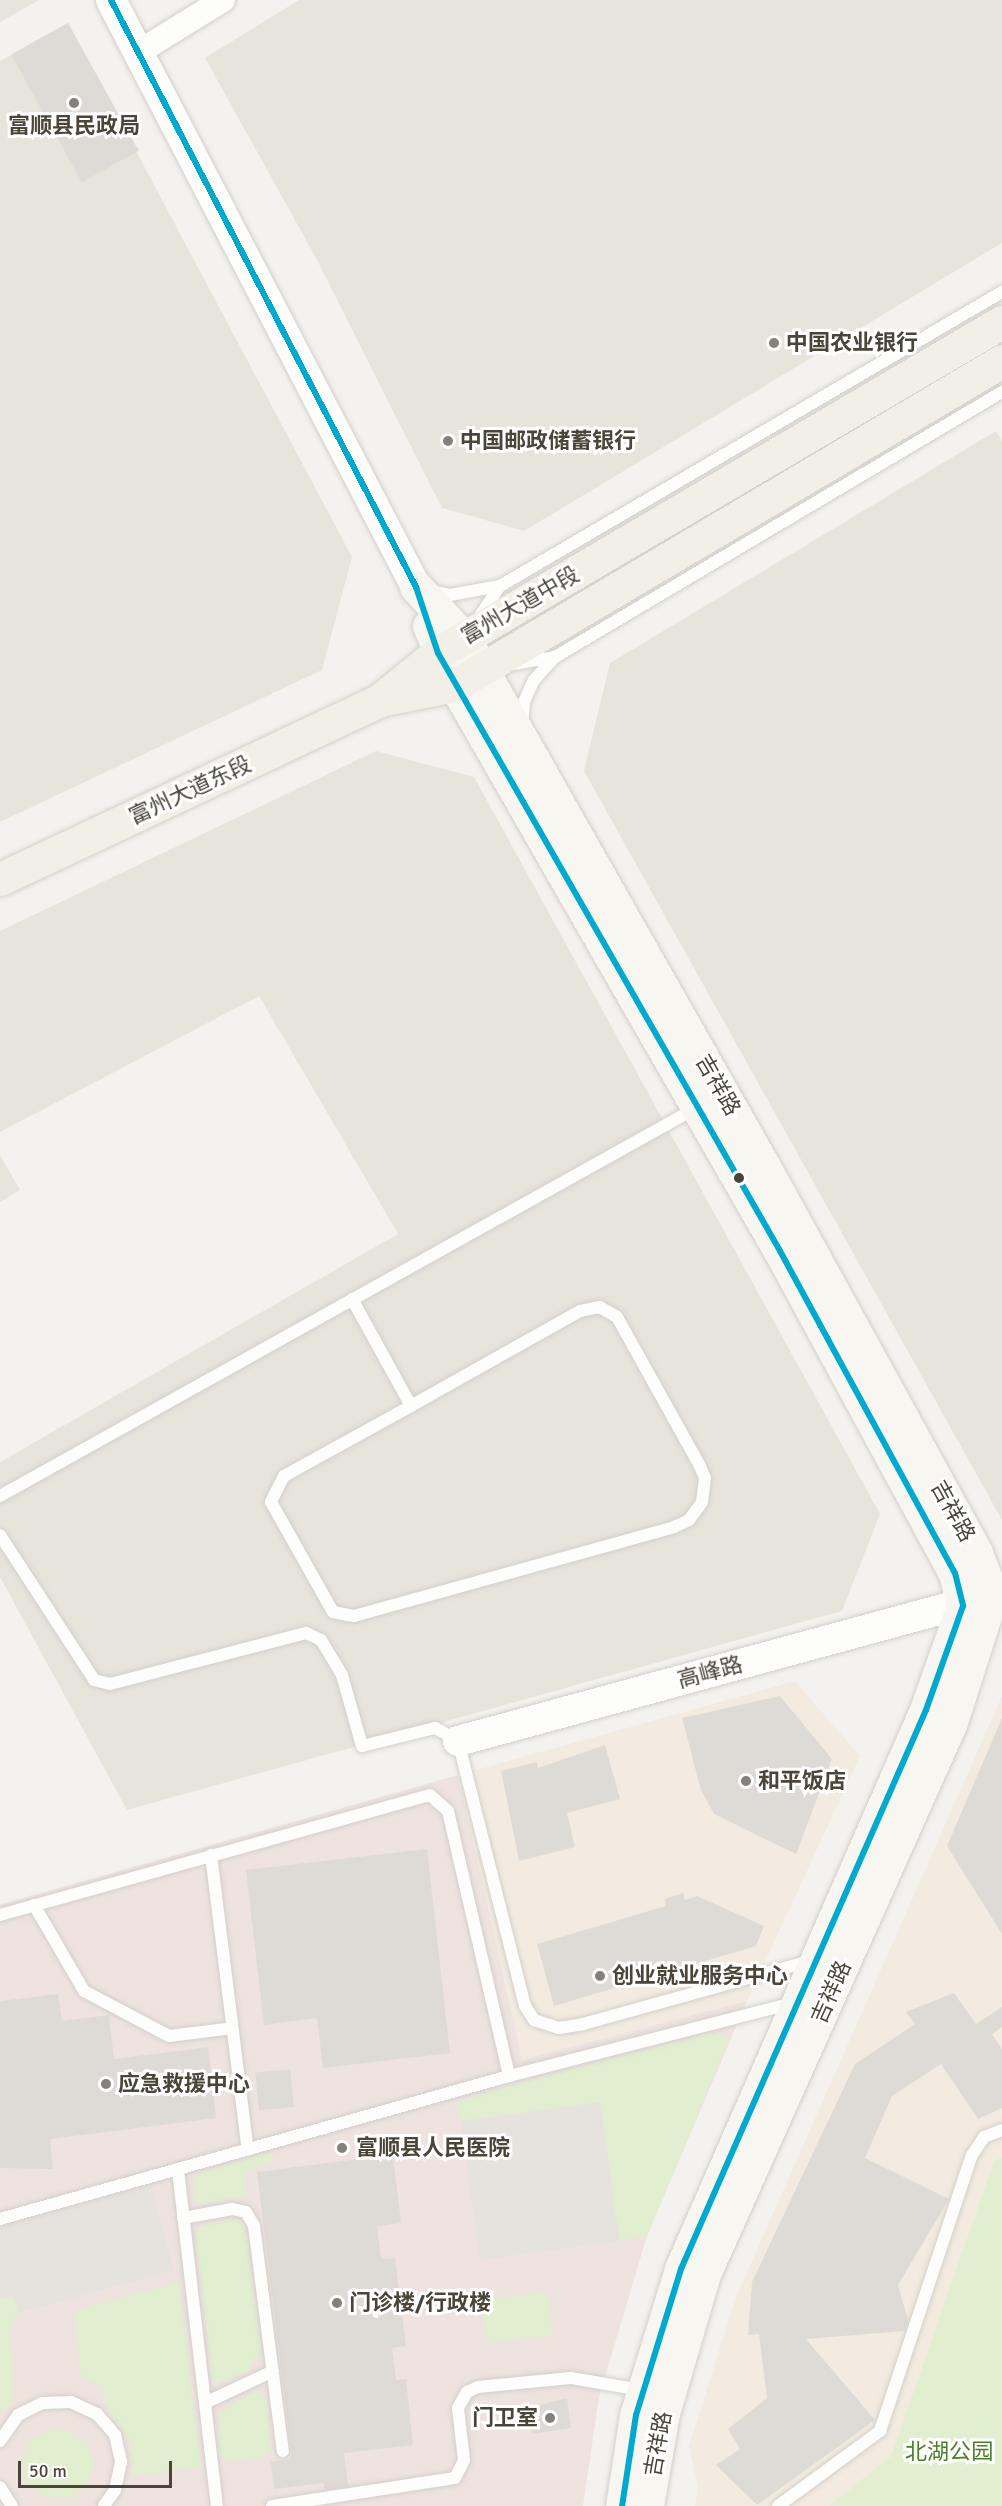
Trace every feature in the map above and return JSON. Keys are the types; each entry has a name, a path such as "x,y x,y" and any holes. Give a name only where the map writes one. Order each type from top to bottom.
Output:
{"main road":[{"name":"富州大道中段","path":"380,700 451,645 1002,322"},
{"name":"富州大道中段","path":"380,700 469,677 1002,361"},
{"name":"吉祥路","path":"416,587 469,677 698,1107 955,1573 986,1596"},
{"name":"吉祥路","path":"469,677 521,739 769,1176 976,1553 986,1596 951,1722 704,2274 663,2413 646,2504"},
{"name":"富州大道东段","path":"0,879 380,700"},
{"name":"吉祥路","path":"646,2504 644,2390 681,2270 794,2003 926,1710 986,1596"}],"street":[{"name":"吉祥路","path":"111,0 142,50 416,587"},
{"path":"142,50 223,0"},
{"name":"高峰路","path":"458,1741 986,1596"}],"lane":[{"path":"451,645 500,586 1002,292"},
{"path":"469,677 555,657 1002,392"},
{"path":"416,587 450,595 500,586"},
{"path":"521,739 524,702 555,657"},
{"path":"0,1496 698,1107"},
{"path":"352,1299 411,1406"},
{"path":"600,1307 617,1317 700,1466 705,1478 702,1502 689,1520 674,1527 342,1616 326,1603 274,1510 272,1493 284,1476 411,1406 580,1311 600,1307"},
{"path":"0,1535 94,1680 110,1684 306,1632 321,1640 342,1675 362,1746 435,1728 458,1741 525,2006 534,2020 559,2028 583,2024 815,1960"},
{"path":"0,1915 418,1795 441,1800 448,1811 509,2076"},
{"path":"212,1854 248,2150"},
{"path":"34,1905 84,1991 169,2036 233,2028"},
{"path":"0,2219 509,2076 794,2003"},
{"path":"778,2506 880,2431 972,2155 984,2137 1002,2130"},
{"path":"178,2170 217,2506"},
{"path":"183,2218 232,2209 246,2212 254,2226 283,2451"},
{"path":"205,2403 273,2371"},
{"path":"272,2506 455,2478 465,2460 458,2408 467,2392 478,2387 571,2378 644,2390"},
{"path":"0,2441 18,2415 43,2403 71,2402 97,2414 115,2435 121,2462 115,2490 104,2506"},
{"path":"0,2487 12,2506"}],"shaded area":[{"path":"0,0 39,0 0,22"},
{"path":"299,0 1002,0 1002,243 524,531 442,508 316,258 205,58"},
{"path":"68,23 352,557 322,670 0,822 0,61"},
{"path":"996,431 1002,441 1002,1520 584,771 610,663"},
{"path":"376,751 474,777 880,1514 842,1611 127,1810 0,1577 0,1462 398,1234 259,996 0,1132 0,931"},
{"path":"0,1155 20,1190 0,1202"},
{"path":"795,1681 860,1756 747,2001 522,2061 458,1775"},
{"path":"1002,1696 1002,2157 994,2161 891,2456 829,2506 695,2506 698,2487 689,2446 736,2297"},
{"name":"富顺县人民医院","path":"458,1775 522,2060 747,2001 647,2236 599,2397 583,2506 0,2506 0,1905"},
{"path":"600,2102 619,2241 480,2260 460,2122"},
{"path":"151,2185 174,2270 18,2313 13,2296 0,2299 0,2227"}],"green space":[{"path":"708,2033 723,2034 728,2041 647,2236 619,2241 600,2102 460,2121 456,2101"},
{"path":"271,2151 272,2163 243,2171 247,2196 204,2203 193,2199 196,2175"},
{"name":"北湖公园","path":"1002,2157 1002,2506 829,2506 891,2456 994,2161"},
{"path":"235,2219 245,2227 261,2348 249,2371 217,2383 212,2378 196,2231 203,2224"},
{"path":"178,2282 201,2466 134,2476 130,2443 105,2405 102,2386 81,2377 74,2311"},
{"path":"548,2292 553,2336 487,2343 482,2299"},
{"path":"13,2296 18,2313 9,2327 14,2400 0,2415 0,2299"},
{"path":"256,2390 266,2397 271,2449 261,2457 227,2461 220,2455 219,2413"},
{"path":"65,2429 78,2435 87,2444 91,2450 93,2464 91,2478 83,2489 72,2497 51,2499 33,2489 25,2478 23,2457 33,2439 44,2431"}],"building":[{"name":"富顺县民政局","path":"68,23 139,151 82,182 11,55"},
{"name":"和平饭店","path":"780,1696 832,1759 796,1854 714,1814 701,1790 682,1718"},
{"path":"1002,1718 1002,1934 947,1846"},
{"path":"605,1745 620,1799 567,1813 575,1847 519,1861 501,1771 537,1762 538,1768"},
{"path":"427,1849 450,2053 323,2068 317,2018 264,2025 246,1870"},
{"name":"创业就业服务中心","path":"683,1893 685,1900 697,1896 764,1926 756,1946 554,2006 537,1944 666,1906 665,1899"},
{"path":"954,1993 976,2024 1002,2007 1002,2027 992,2034 1002,2049 1002,2108 978,2119 941,2064 892,2096 865,2158 949,2199 898,2285 908,2320 905,2331 806,2339 875,2420 757,2505 716,2465 740,2449 728,2429 767,2398 759,2334 748,2335 752,2282 855,2064 915,2024 906,2012"},
{"name":"应急救援中心","path":"58,1994 62,2021 109,2015 114,2059 208,2047 216,2118 50,2139 53,2169 0,2168 0,2001"},
{"path":"290,2069 294,2107 259,2110 255,2073"},
{"name":"门诊楼/行政楼","path":"382,2156 393,2157 401,2223 377,2226 381,2259 395,2258 406,2346 392,2348 396,2380 406,2379 413,2445 344,2453 348,2486 324,2490 324,2483 274,2489 271,2462 291,2459 291,2450 257,2172"},
{"name":"门卫室","path":"567,2398 571,2428 532,2434 528,2408"}],"transit line":[{"path":"111,0 416,587 438,653 780,1251 955,1573 963,1606 926,1710 681,2269 636,2415 622,2506"}],"place":[{"name":"富顺县民政局","path":"74,103"},
{"name":"中国农业银行","path":"774,343"},
{"name":"中国邮政储蓄银行","path":"448,441"},
{"name":"和平饭店","path":"746,1781"},
{"name":"创业就业服务中心","path":"600,1976"},
{"name":"应急救援中心","path":"106,2084"},
{"name":"富顺县人民医院","path":"342,2148"},
{"name":"门诊楼/行政楼","path":"337,2303"},
{"name":"门卫室","path":"550,2418"}]}
